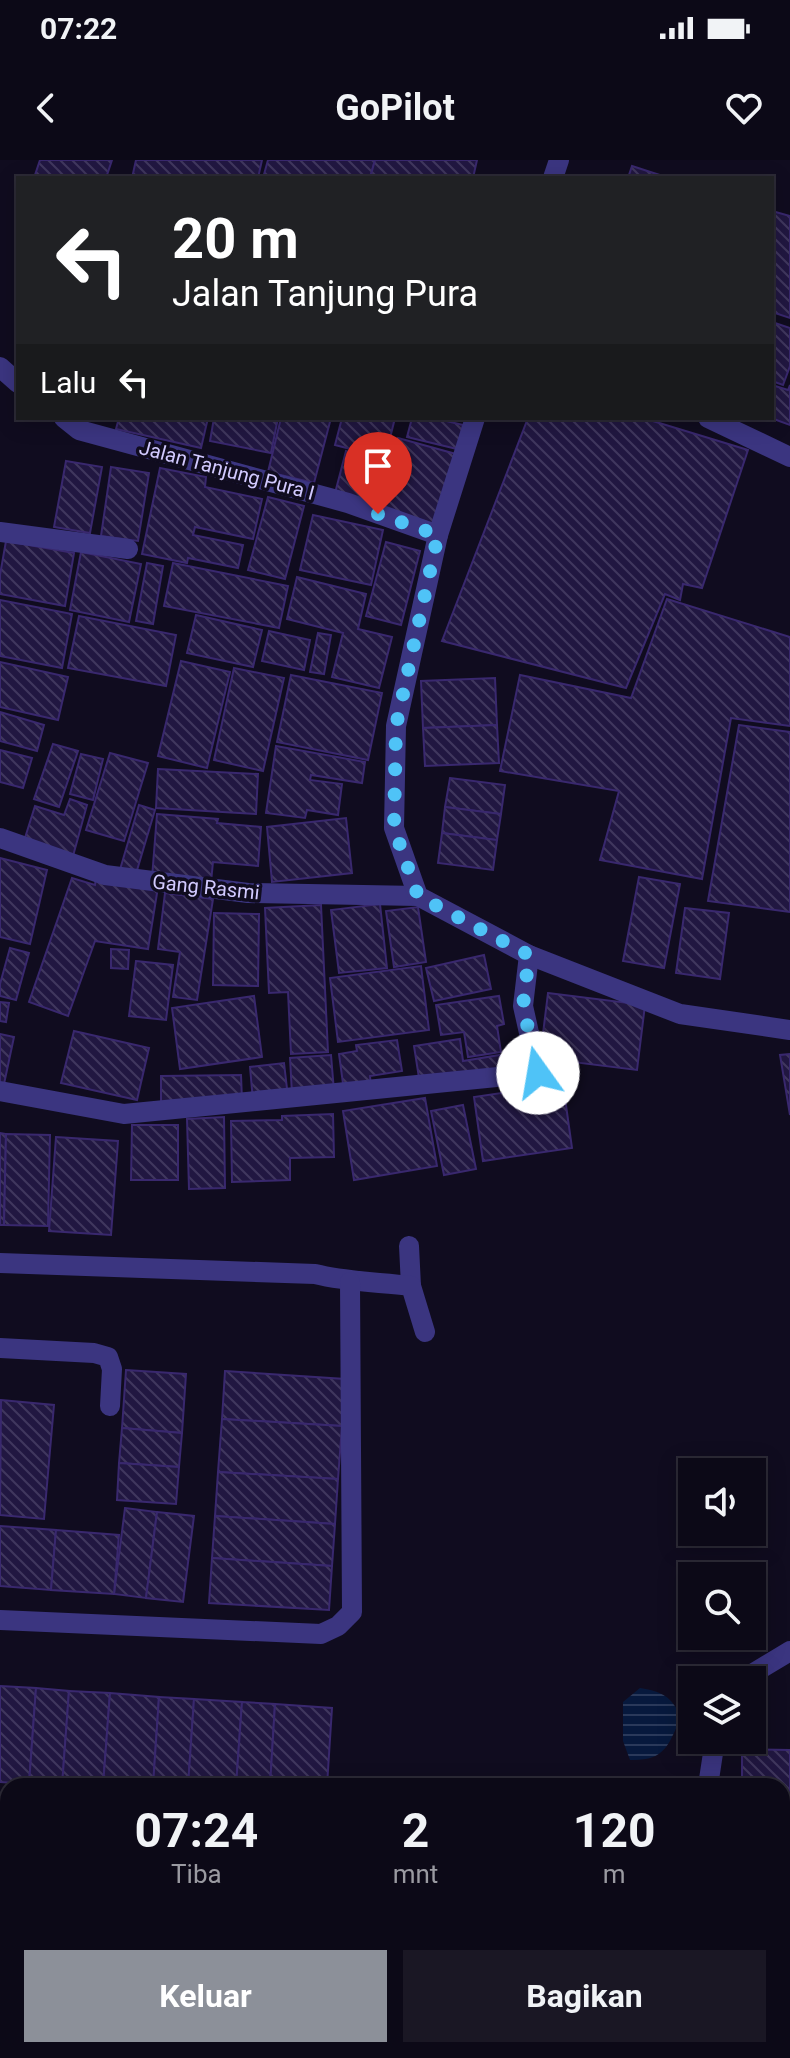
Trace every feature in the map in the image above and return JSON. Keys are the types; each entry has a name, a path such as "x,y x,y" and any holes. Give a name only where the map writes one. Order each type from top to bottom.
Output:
{"street":[{"path":"0,367 16,381"},
{"name":"Jalan Tanjung Pura I","path":"66,420 79,430 348,503 438,535"},
{"path":"474,420 438,535 396,726 394,828 418,896 529,955 680,1014 790,1030"},
{"path":"712,420 790,457"},
{"path":"0,532 128,549"},
{"name":"Gang Rasmi","path":"0,838 105,875 248,893 418,896"},
{"path":"0,1091 124,1114 538,1073 523,1006 529,955"},
{"path":"409,1246 411,1286 425,1332"},
{"path":"0,1263 315,1274 350,1282 373,1281 411,1286"},
{"path":"0,1620 321,1634 338,1626 352,1612 350,1282"},
{"path":"0,1348 94,1353 108,1357 112,1369 110,1406"},
{"path":"765,1666 790,1651"},
{"path":"710,1778 713,1754"}],"water":[{"path":"640,1688 655,1691 674,1704 678,1711 678,1723 664,1750 651,1758 630,1760 623,1741 623,1702"}],"building":[{"path":"40,160 112,160 107,176 35,176"},
{"path":"136,160 262,160 258,176 132,176"},
{"path":"268,160 375,160 371,176 264,176"},
{"path":"375,160 477,160 473,176 371,176"},
{"path":"632,166 663,176 629,176"},
{"path":"774,212 790,216 790,318 774,313"},
{"path":"774,323 790,328 790,366 783,385 774,382"},
{"path":"790,385 790,425 774,419 774,386 788,390"},
{"path":"118,420 208,420 201,448 116,429"},
{"path":"214,420 278,420 271,453 210,441"},
{"path":"281,420 330,420 314,483 268,472"},
{"path":"341,420 394,420 385,458 335,445"},
{"path":"411,420 442,420 463,425 457,449 407,437"},
{"path":"527,420 650,420 748,450 702,588 683,584 680,600 665,594 626,688 442,641"},
{"path":"398,438 456,454 436,527 378,511"},
{"path":"346,451 385,461 372,507 334,497"},
{"path":"66,461 102,467 90,533 54,527"},
{"path":"111,467 149,473 138,541 101,536"},
{"path":"160,468 206,477 205,487 262,499 253,539 195,527 193,535 243,545 238,568 188,558 187,563 142,554"},
{"path":"268,497 304,506 285,579 248,570"},
{"path":"313,515 383,530 371,585 300,570"},
{"path":"6,541 74,553 65,606 0,594"},
{"path":"386,542 420,551 401,625 366,616"},
{"path":"81,552 141,564 129,622 70,610"},
{"path":"147,563 163,566 153,624 136,621"},
{"path":"173,563 288,586 279,628 164,606"},
{"path":"297,577 366,594 358,629 392,637 379,688 332,677 343,633 287,619"},
{"path":"667,599 790,637 790,726 731,718 702,879 600,860 619,791 500,771 520,675 631,698"},
{"path":"0,600 72,614 62,668 0,656"},
{"path":"196,615 262,630 253,667 187,653"},
{"path":"79,616 176,635 166,686 68,668"},
{"path":"269,631 310,640 304,670 262,661"},
{"path":"318,633 331,635 324,674 310,672"},
{"path":"181,661 230,672 207,768 158,756"},
{"path":"0,662 68,677 58,720 0,707"},
{"path":"234,668 284,678 263,771 214,760"},
{"path":"291,675 382,693 368,760 277,742"},
{"path":"495,678 497,725 423,728 421,681"},
{"path":"0,712 44,725 37,751 0,741"},
{"path":"497,725 499,763 425,766 423,728"},
{"path":"739,725 790,732 790,912 708,901"},
{"path":"53,744 78,751 59,807 34,799"},
{"path":"276,746 365,762 362,783 311,775 310,780 342,784 338,815 307,810 305,818 266,813"},
{"path":"0,750 32,758 23,788 0,782"},
{"path":"110,753 148,763 124,841 86,830"},
{"path":"81,754 103,759 93,800 70,794"},
{"path":"158,769 258,774 256,814 156,808"},
{"path":"450,778 505,785 501,814 445,807"},
{"path":"70,799 87,805 73,856 24,841 35,806 64,815"},
{"path":"139,805 155,810 135,877 119,873"},
{"path":"445,807 501,814 497,840 442,833"},
{"path":"157,814 218,819 217,823 261,827 258,866 213,862 211,882 152,878"},
{"path":"346,818 352,873 272,882 267,827"},
{"path":"442,833 497,840 493,870 438,863"},
{"path":"0,858 47,870 30,944 0,937"},
{"path":"96,877 158,887 148,949 95,941 68,1016 29,1002 72,878 95,885"},
{"path":"639,877 680,884 664,968 623,961"},
{"path":"165,893 213,899 197,1000 173,997 180,952 158,949"},
{"path":"380,904 387,968 339,973 331,910"},
{"path":"321,905 328,1052 291,1054 288,992 269,993 265,908"},
{"path":"418,907 426,962 394,967 386,911"},
{"path":"685,908 729,913 720,979 676,973"},
{"path":"214,913 259,914 258,986 213,985"},
{"path":"10,948 29,953 16,1000 0,996 0,984"},
{"path":"111,949 129,950 128,969 111,968"},
{"path":"484,955 491,989 434,1001 426,968"},
{"path":"136,961 173,965 166,1020 129,1016"},
{"path":"421,966 429,1030 338,1042 330,978"},
{"path":"548,993 645,1005 637,1070 540,1058"},
{"path":"254,996 262,1057 180,1069 172,1008"},
{"path":"499,996 504,1024 497,1026 501,1052 468,1057 464,1032 441,1035 436,1005"},
{"path":"0,1002 9,1003 6,1022 0,1021"},
{"path":"74,1031 149,1048 137,1100 61,1083"},
{"path":"0,1034 14,1037 4,1084 0,1083"},
{"path":"460,1039 463,1061 500,1055 504,1071 419,1078 414,1046"},
{"path":"397,1040 402,1071 370,1076 371,1087 344,1091 339,1054 357,1051 356,1045"},
{"path":"790,1054 790,1115 780,1055"},
{"path":"331,1055 334,1091 292,1094 290,1058"},
{"path":"284,1063 288,1097 253,1101 250,1067"},
{"path":"241,1075 242,1100 161,1103 161,1076"},
{"path":"563,1084 572,1148 483,1161 474,1097"},
{"path":"425,1098 437,1166 354,1180 343,1111"},
{"path":"463,1105 476,1169 444,1175 431,1111"},
{"path":"333,1114 334,1157 290,1158 290,1180 232,1182 231,1121 282,1120 282,1116"},
{"path":"224,1117 225,1188 189,1189 187,1119"},
{"path":"132,1125 178,1125 178,1180 131,1180"},
{"path":"0,1133 6,1134 4,1225 0,1225"},
{"path":"6,1134 50,1135 48,1226 4,1225"},
{"path":"56,1137 118,1141 111,1235 49,1231"},
{"path":"126,1370 186,1374 182,1433 122,1428"},
{"path":"225,1371 345,1379 342,1426 222,1419"},
{"path":"1,1400 54,1405 44,1519 0,1515"},
{"path":"222,1419 342,1426 338,1479 218,1472"},
{"path":"122,1428 182,1433 179,1467 119,1463"},
{"path":"119,1463 179,1467 176,1504 117,1500"},
{"path":"218,1472 338,1479 335,1524 215,1516"},
{"path":"125,1508 157,1512 146,1598 114,1594"},
{"path":"157,1512 194,1516 183,1602 146,1598"},
{"path":"215,1516 335,1524 332,1566 212,1558"},
{"path":"0,1526 56,1530 51,1590 0,1586"},
{"path":"56,1530 119,1535 114,1594 51,1590"},
{"path":"212,1558 332,1566 329,1610 209,1603"},
{"path":"0,1686 36,1688 29,1778 0,1778"},
{"path":"36,1688 69,1691 63,1778 29,1778"},
{"path":"69,1691 110,1693 104,1778 63,1778"},
{"path":"110,1693 159,1697 154,1778 104,1778"},
{"path":"159,1697 194,1699 189,1778 154,1778"},
{"path":"194,1699 242,1702 237,1778 189,1778"},
{"path":"242,1702 275,1704 270,1778 237,1778"},
{"path":"275,1704 332,1708 328,1778 270,1778"},
{"path":"766,1750 790,1750 790,1778 742,1778 742,1754 766,1754"}],"route":[{"path":"378,514 438,535 396,726 394,828 418,896 529,955 523,1006 538,1073"}]}
